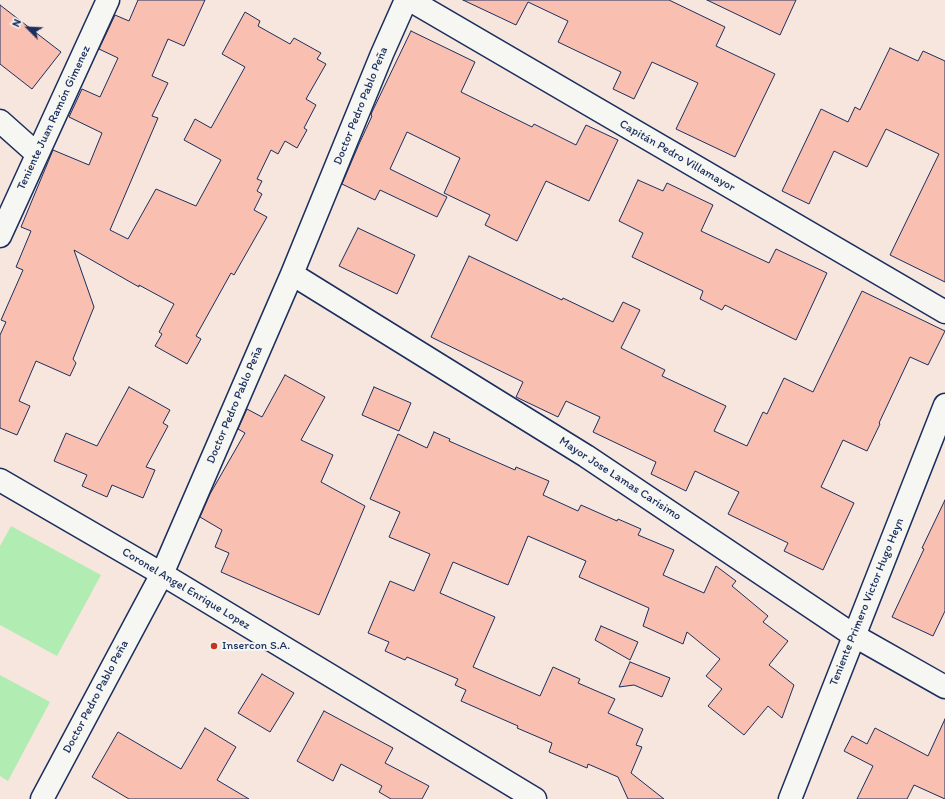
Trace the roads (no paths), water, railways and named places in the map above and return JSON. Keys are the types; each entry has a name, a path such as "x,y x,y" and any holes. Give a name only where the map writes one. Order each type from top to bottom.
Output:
{"street":[{"name":"Teniente Juan Ramón Gimenez","path":"0,236 108,0"},
{"name":"Doctor Pedro Pablo Peña","path":"42,799 162,574 292,274 382,54 406,0"},
{"name":"Capitán Pedro Villamayor","path":"410,0 945,312"},
{"path":"0,121 37,154"},
{"name":"Mayor Jose Lamas Carisimo","path":"292,274 586,456 853,635 945,687"},
{"name":"Teniente Primero Victor Hugo Heyn","path":"790,799 853,635 945,406"},
{"name":"Coronel Angel Enrique Lopez","path":"0,480 162,574 535,799"}],"place":[{"name":"Insercon S.A.","path":"214,646"}]}
